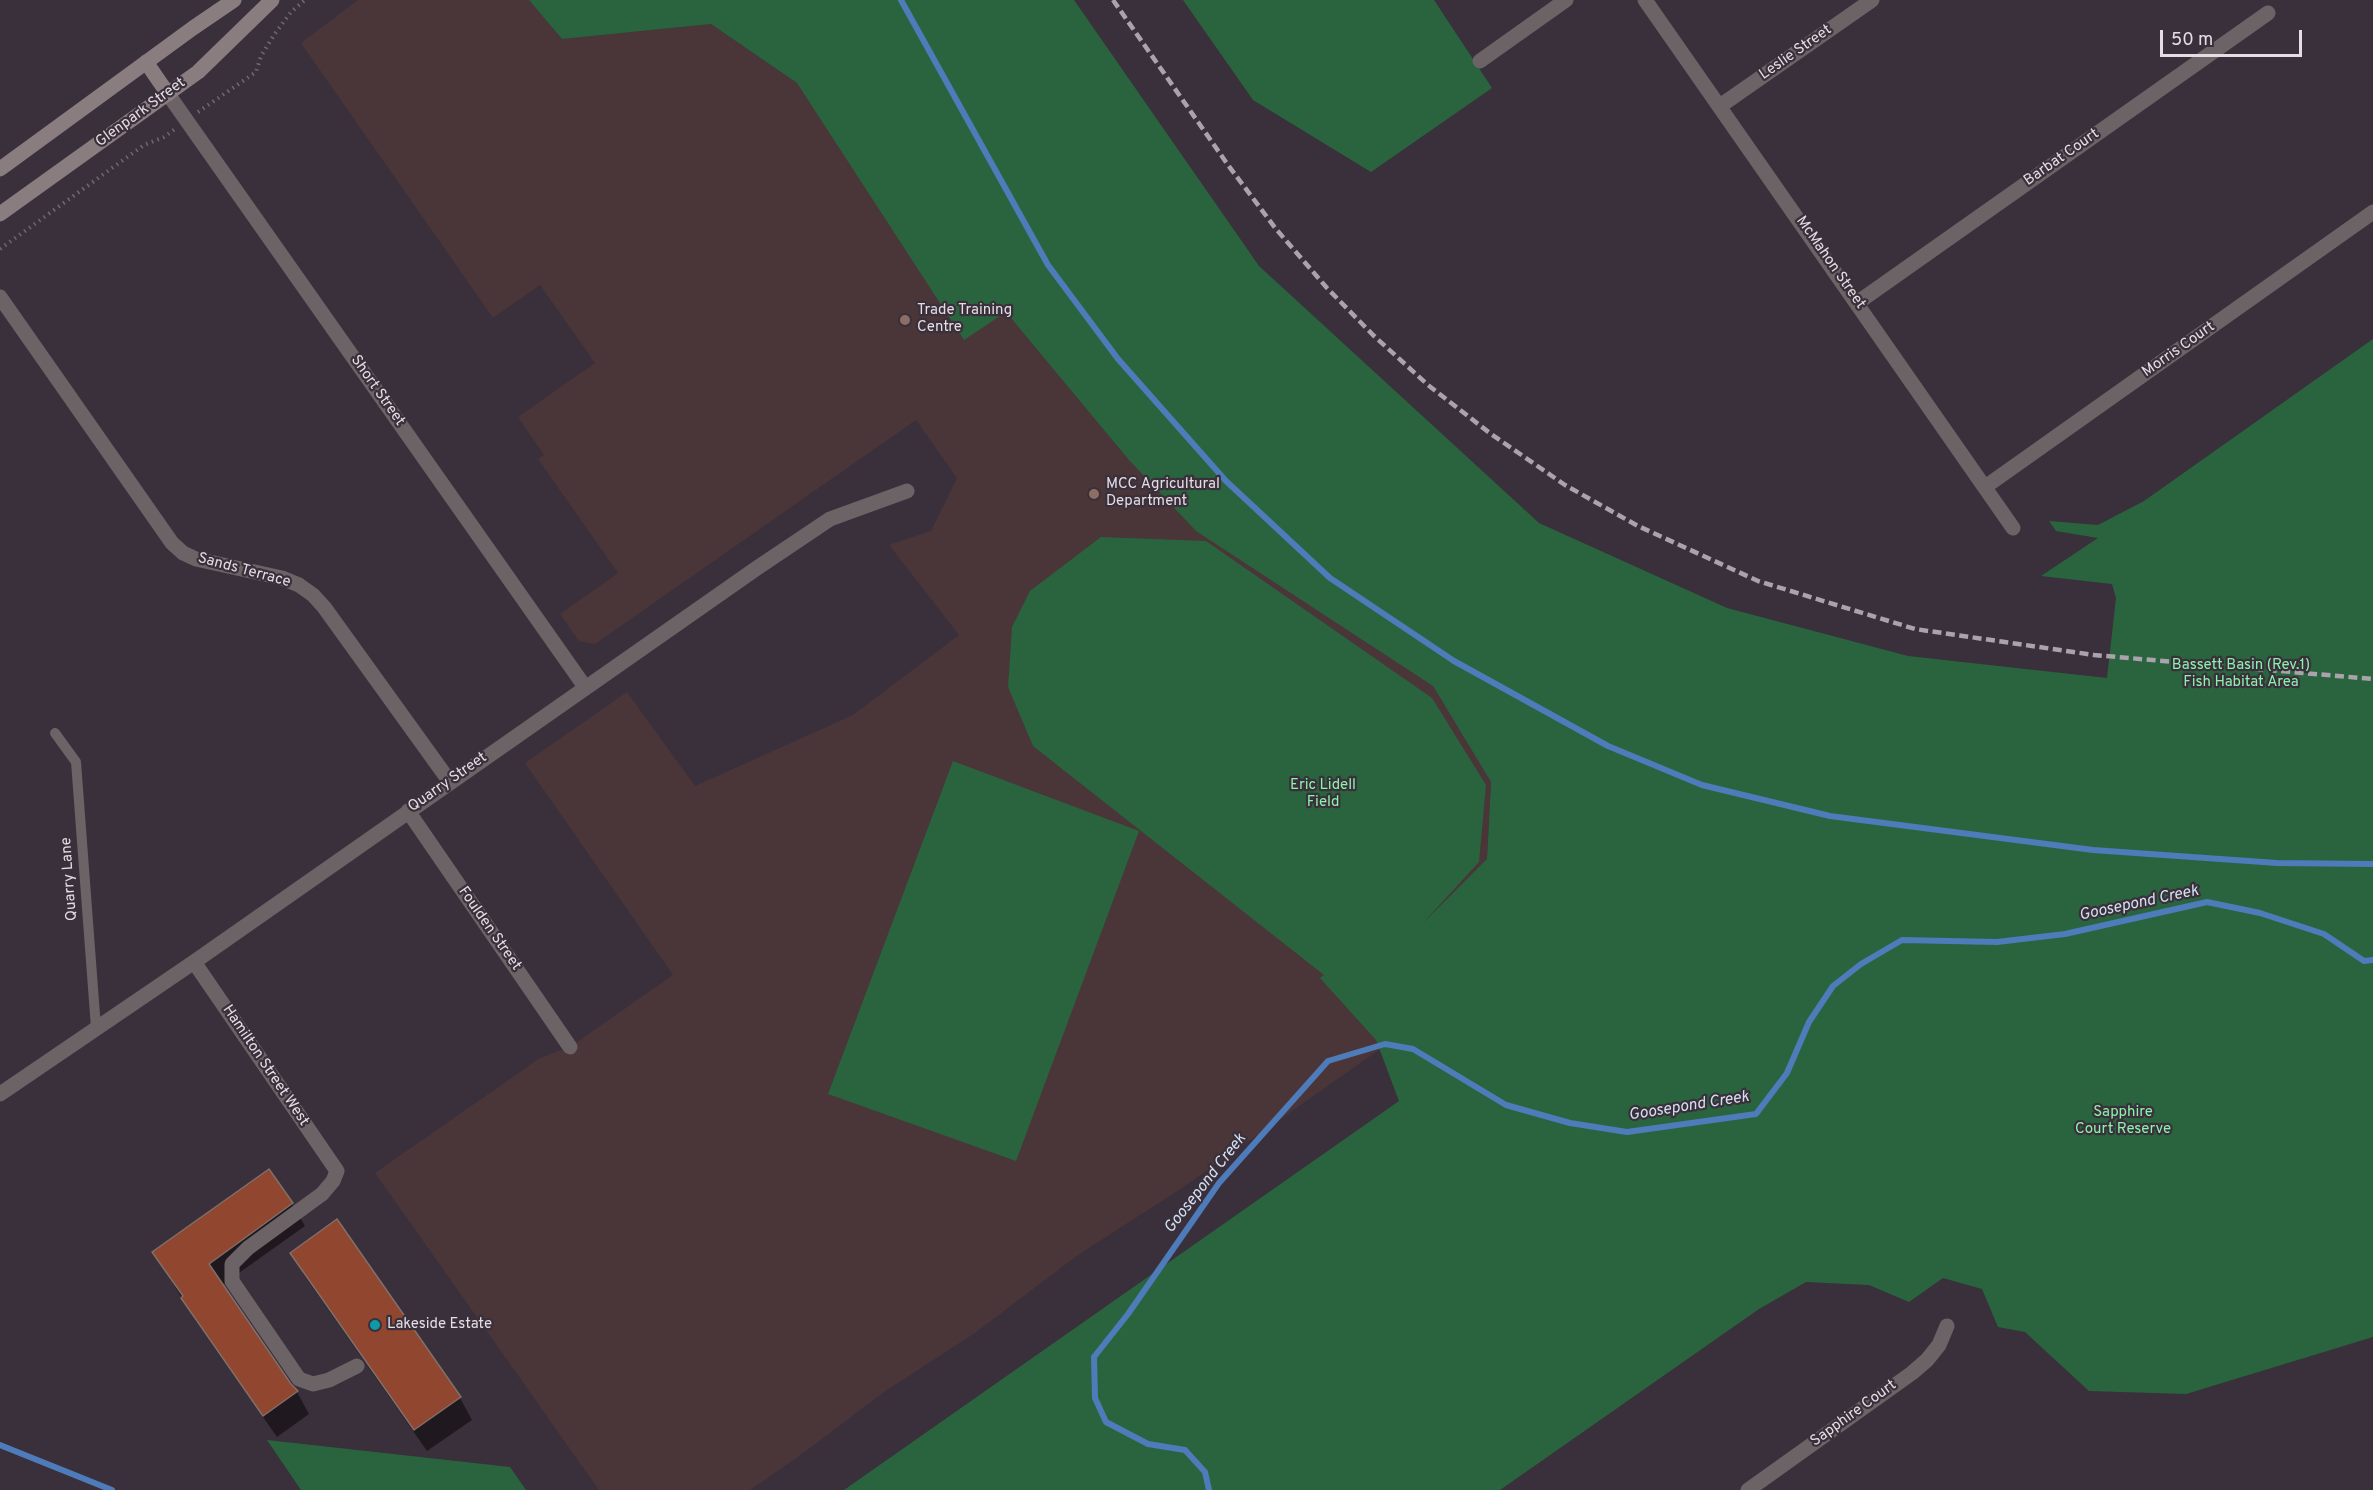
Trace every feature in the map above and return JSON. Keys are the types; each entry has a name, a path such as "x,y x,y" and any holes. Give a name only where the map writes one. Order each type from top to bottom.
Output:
{"main road":[{"path":"1,168 234,0"},
{"name":"Glenpark Street","path":"0,214 168,94 219,53 272,0"},
{"path":"146,62 168,94"}],"street":[{"path":"1480,61 1566,0"},
{"name":"McMahon Street","path":"1645,0 2013,528"},
{"name":"Leslie Street","path":"1720,106 1872,0"},
{"name":"Barbat Court","path":"1857,303 2268,13"},
{"name":"Short Street","path":"168,94 585,687"},
{"name":"Morris Court","path":"1984,487 2373,212"},
{"name":"Sands Terrace","path":"0,297 172,543 183,553 196,559 282,578 313,595 450,782"},
{"name":"Quarry Street","path":"0,1094 194,962 585,687 830,519 907,491"},
{"name":"Foulden Street","path":"408,812 570,1047"},
{"name":"Hamilton Street West","path":"194,962 337,1171 333,1181 322,1194 248,1248 232,1264 232,1281 299,1379 313,1384 329,1380 357,1366"},
{"name":"Sapphire Court","path":"1748,1490 1912,1373 1939,1345 1947,1326"}],"lane":[{"name":"Quarry Lane","path":"56,733 76,762 96,1028"}],"path":[{"path":"0,249 144,145 164,138 256,72 261,56 274,35 291,12 305,0"}],"shaded area":[{"path":"358,0 529,0 562,39 711,24 797,83 914,253 963,339 1006,312 1433,686 1491,782 1487,859 1416,930 1321,978 1386,1045 1185,1186 1078,1255 975,1333 884,1392 750,1490 599,1490 375,1173 540,1058 570,1047 673,975 525,763 627,692 695,786 853,715 959,635 889,545 931,531 957,478 916,420 595,644 579,641 560,614 618,573 538,459 544,455 518,417 595,363 540,285 493,318 301,43"}],"green space":[{"path":"529,0 1074,0 1259,266 1539,523 1727,608 1908,656 2107,678 2116,598 2112,584 2041,576 2098,538 2056,531 2049,521 2098,525 2144,501 2373,339 2373,1337 2186,1394 2089,1391 2025,1332 1998,1327 1982,1289 1943,1278 1909,1302 1869,1285 1806,1282 1759,1309 1500,1490 844,1490 1399,1101 1376,1040 1320,978 1324,975 1033,746 1008,687 1012,627 1030,591 1101,537 1206,541 1432,698 1486,785 1479,862 1422,924 1487,859 1491,782 1433,686 1196,531 1129,460 1006,312 964,340 797,83 711,24 562,39"},
{"path":"1183,0 1434,0 1492,88 1371,172 1253,100"},
{"path":"953,761 1139,831 1016,1161 828,1094"},
{"path":"267,1440 510,1467 526,1490 301,1490"}],"building":[{"path":"269,1169 293,1203 209,1264 298,1391 263,1416 152,1252"},
{"name":"Lakeside Estate","path":"337,1219 461,1397 414,1430 290,1253"}],"waterway":[{"path":"901,0 1048,265 1118,359 1226,481 1330,578 1454,661 1608,746 1702,785 1830,816 2093,850 2277,863 2373,864"},
{"name":"Goosepond Creek","path":"1209,1490 1205,1472 1185,1450 1148,1444 1106,1422 1095,1398 1094,1357 1128,1314 1219,1183 1328,1061 1385,1044 1413,1049 1506,1105 1570,1123 1627,1132 1756,1114 1787,1073 1809,1022 1833,986 1861,964 1902,940 1997,942 2065,934 2207,902 2260,913 2324,934 2364,961 2373,960"},
{"path":"0,1445 112,1490"}],"railway":[{"path":"1113,0 1228,165 1276,229 1327,288 1373,335 1428,385 1491,434 1565,485 1638,526 1758,581 1915,629 2094,655 2373,679"}],"place":[{"name":"Trade Training Centre","path":"905,320"},
{"name":"MCC Agricultural Department","path":"1094,494"},
{"name":"Lakeside Estate","path":"375,1325"}],"park label":[{"name":"Bassett Basin (Rev.1) Fish Habitat Area","path":"2241,674"},
{"name":"Eric Lidell Field","path":"1323,794"},
{"name":"Sapphire Court Reserve","path":"2123,1122"}]}
